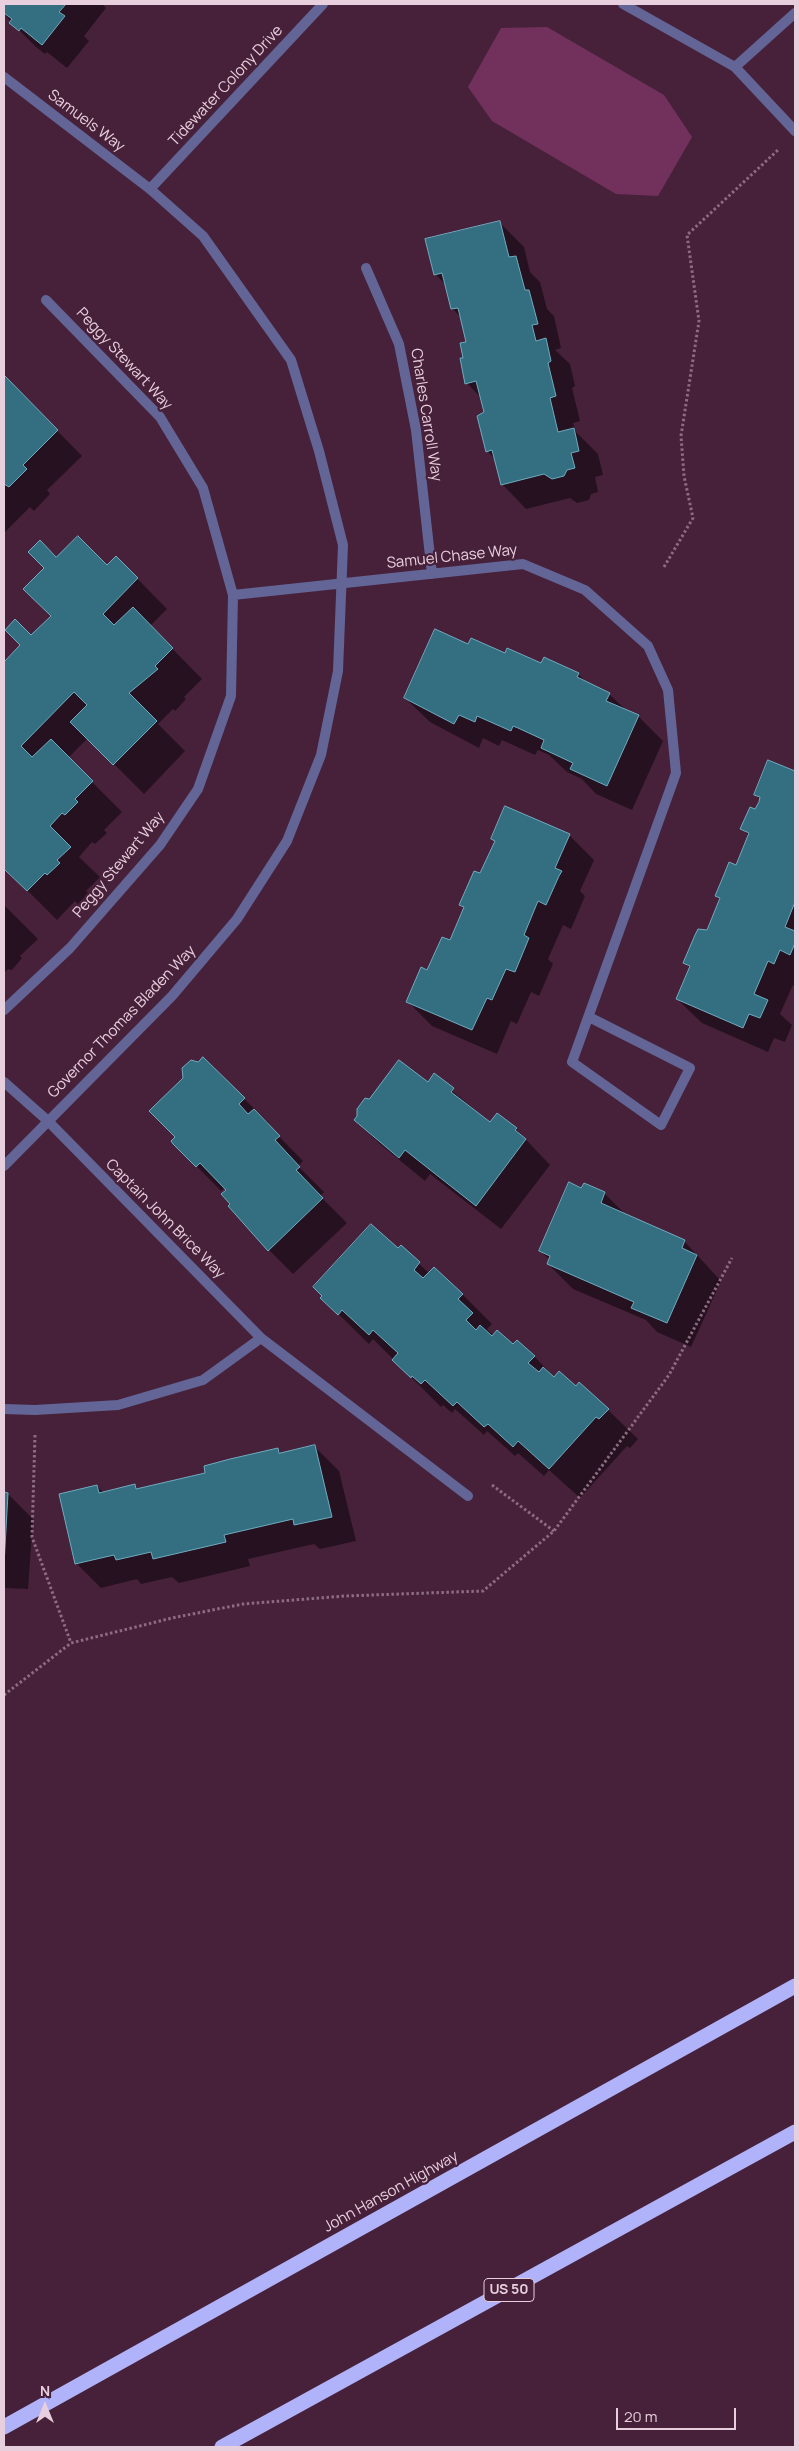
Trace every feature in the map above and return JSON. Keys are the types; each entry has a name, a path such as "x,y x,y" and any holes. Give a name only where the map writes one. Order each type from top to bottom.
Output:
{"highway":[{"name":"John Hanson Highway","path":"4,2427 795,1986"},
{"name":"US 50","path":"222,2447 795,2132"}],"street":[{"name":"Tidewater Colony Drive","path":"150,189 323,4"},
{"path":"623,4 735,67 795,131"},
{"path":"735,67 795,14"},
{"name":"Samuels Way","path":"4,77 150,189"},
{"name":"Governor Thomas Bladen Way","path":"4,1166 172,996 237,918 286,841 321,755 338,671 343,545 319,451 291,360 203,236 150,189"},
{"name":"Charles Carroll Way","path":"366,268 399,344 416,430 432,574"},
{"name":"Peggy Stewart Way","path":"4,1010 76,940 160,845 198,789 231,696 233,596 203,488 160,417 46,300"},
{"name":"Samuel Chase Way","path":"233,596 522,564 586,590 648,646 668,690 676,773 572,1062 661,1125 690,1068 589,1017"},
{"name":"Captain John Brice Way","path":"4,1082 48,1121 261,1338 468,1496"},
{"path":"4,1409 36,1410 118,1406 203,1380 261,1338"}],"path":[{"path":"664,567 692,518 684,476 681,436 699,321 687,235 781,148"},
{"path":"4,1695 71,1643 172,1618 243,1604 345,1596 483,1591 554,1531 669,1375 732,1258"},
{"path":"36,1410 32,1537 71,1643"},
{"path":"468,1496 490,1483 554,1531"}],"shaded area":[{"path":"547,27 664,95 692,137 658,196 616,194 492,121 468,87 501,28"}],"building":[{"path":"4,4 66,4 59,12 65,16 42,45 21,28 19,31 9,23 12,19 4,13"},
{"path":"500,221 509,257 516,256 525,290 529,290 538,324 532,325 536,341 546,338 551,361 548,363 556,396 550,398 558,432 574,428 579,451 571,453 575,468 567,470 564,476 552,479 544,474 501,485 492,450 486,452 477,416 484,412 476,381 465,384 460,358 463,358 460,343 466,342 458,308 451,309 442,273 434,275 425,239"},
{"path":"4,375 58,430 23,465 27,469 9,487 4,484"},
{"path":"78,536 107,565 116,556 138,578 103,614 114,625 133,607 173,648 155,666 158,669 129,693 157,721 113,765 70,722 87,705 74,692 21,746 32,757 51,739 93,781 75,799 78,802 65,815 62,813 50,826 71,847 57,860 60,863 47,875 45,873 27,891 4,869 4,662 20,645 5,630 15,619 31,635 51,616 23,589 44,568 28,552 40,540 56,557"},
{"path":"435,629 468,644 471,638 505,653 507,648 541,663 544,657 579,673 577,677 610,693 606,701 639,715 607,786 570,769 573,763 541,748 544,740 518,728 513,726 511,731 477,716 475,722 459,715 454,724 404,698"},
{"path":"768,760 795,771 795,902 785,927 795,931 795,943 790,955 780,950 774,964 768,961 754,994 768,1000 760,1018 749,1014 743,1028 676,999 690,966 683,963 695,935 698,929 707,930 720,898 715,896 729,862 736,865 749,833 740,829 750,807 755,809 759,802 760,797 754,795"},
{"path":"505,806 570,834 555,868 562,871 546,905 538,901 524,935 529,938 515,972 506,969 492,1000 487,998 472,1030 406,1002 421,967 427,970 442,937 450,940 464,907 459,905 474,871 480,873 495,841 491,839"},
{"path":"203,1057 245,1098 239,1104 248,1114 254,1109 280,1136 275,1140 300,1167 296,1170 323,1198 268,1251 228,1206 230,1204 221,1194 226,1190 200,1163 196,1167 173,1144 171,1141 175,1137 149,1111 183,1078 182,1068 191,1060 198,1062"},
{"path":"399,1060 428,1082 434,1073 454,1088 451,1092 490,1122 497,1113 517,1128 515,1130 526,1139 476,1206 405,1150 399,1158 354,1120 357,1116 357,1109 365,1098 369,1099"},
{"path":"569,1182 581,1188 584,1183 605,1192 601,1203 685,1240 682,1248 697,1255 667,1323 631,1308 634,1302 547,1264 550,1256 539,1251"},
{"path":"371,1224 398,1248 401,1245 420,1262 414,1270 423,1278 434,1267 463,1294 458,1299 473,1313 466,1320 476,1330 480,1325 492,1336 497,1330 513,1344 517,1340 535,1356 528,1363 539,1372 543,1367 554,1377 559,1371 576,1386 579,1382 609,1409 599,1419 596,1417 549,1469 518,1441 513,1447 488,1424 484,1427 457,1402 453,1406 425,1380 421,1384 412,1376 411,1378 392,1360 398,1353 373,1330 369,1335 342,1310 338,1315 320,1298 322,1296 313,1287"},
{"path":"315,1445 332,1517 294,1525 293,1519 224,1535 226,1542 153,1559 151,1552 116,1560 114,1555 75,1564 59,1494 97,1485 99,1493 135,1484 136,1489 205,1473 204,1466 230,1459 278,1448 279,1453"},
{"path":"4,1492 8,1493 4,1565"}]}
